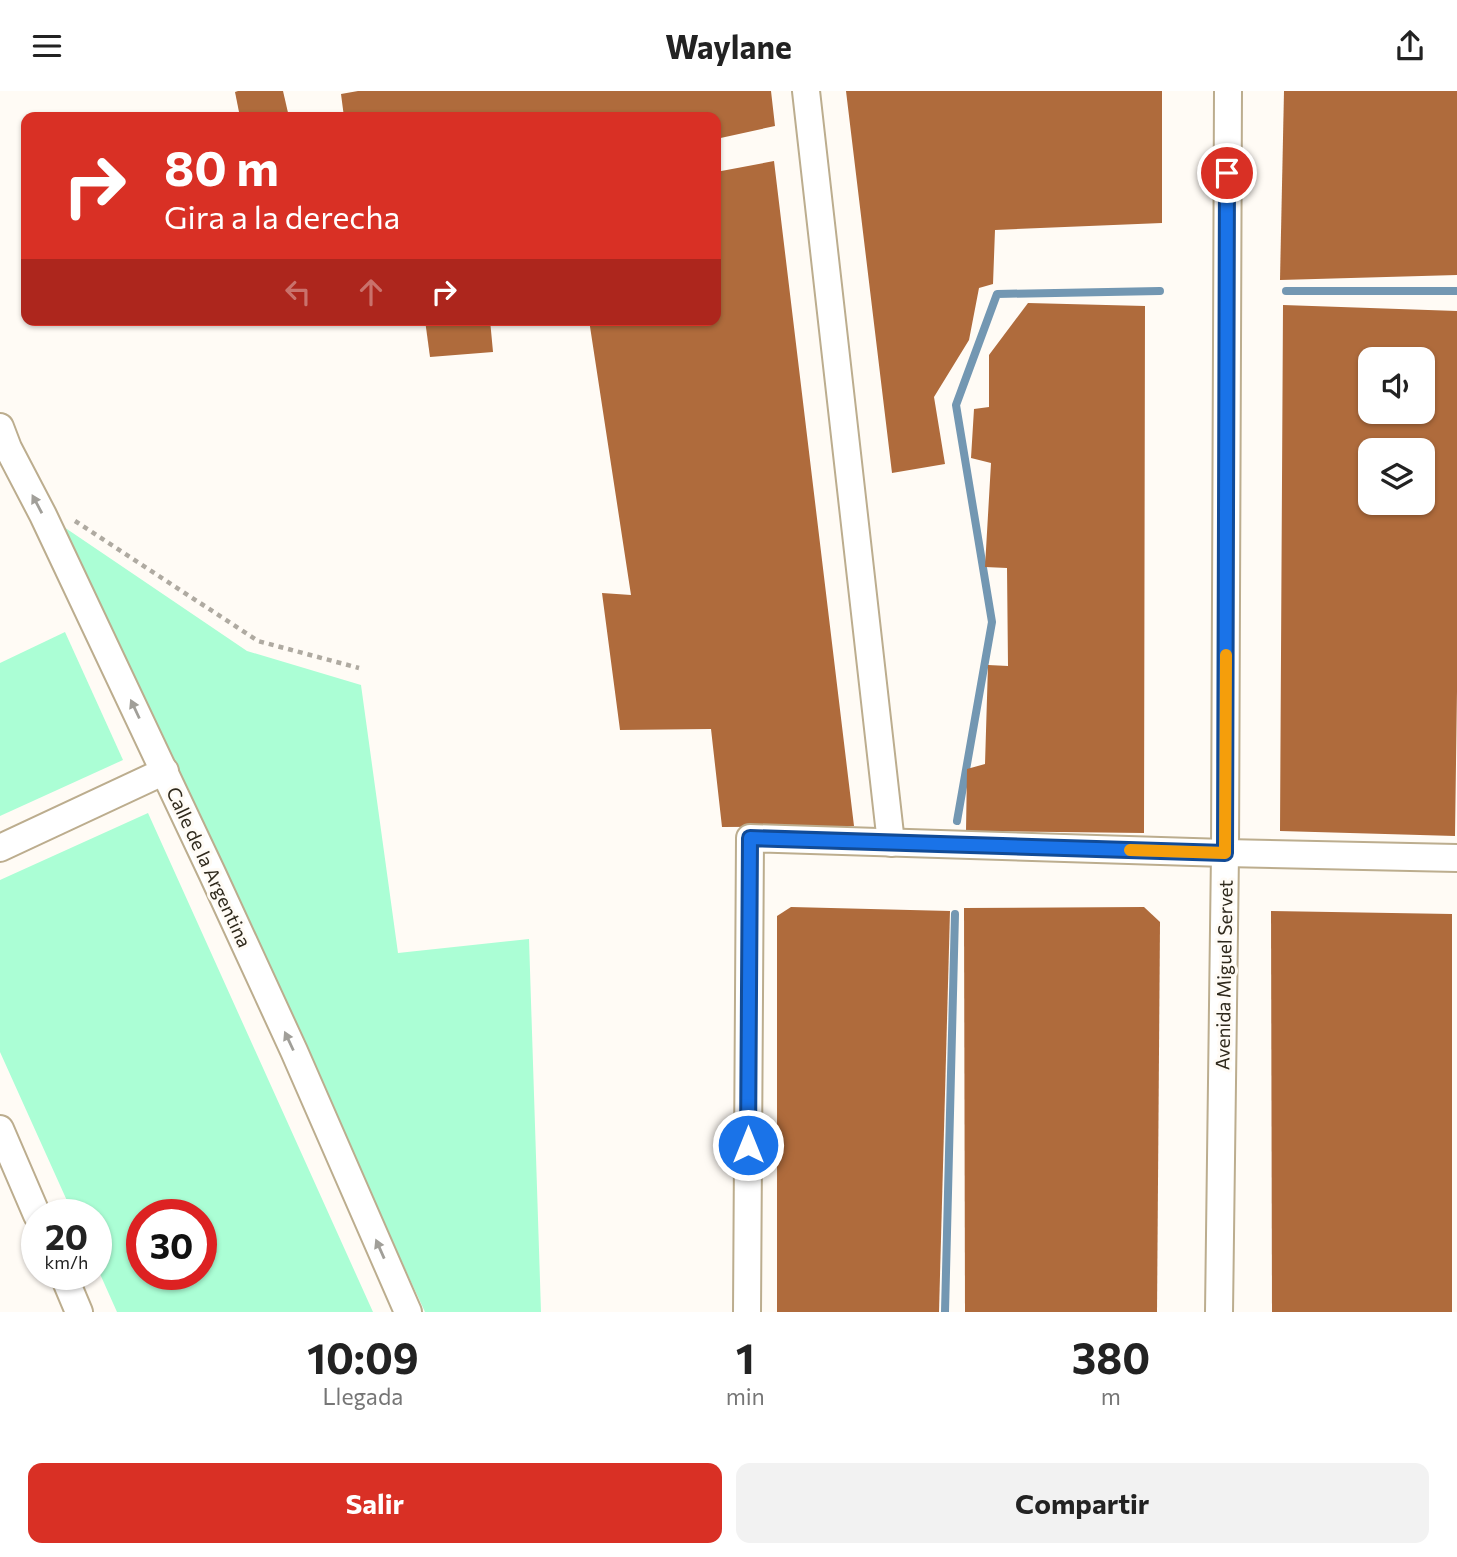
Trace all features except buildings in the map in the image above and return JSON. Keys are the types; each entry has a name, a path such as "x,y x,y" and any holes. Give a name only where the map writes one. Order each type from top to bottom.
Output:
{"street":[{"path":"806,91 891,843"},
{"name":"Avenida Miguel Servet","path":"1219,1312 1225,853 1228,91"},
{"name":"Calle de la Argentina","path":"3,441 43,515 165,771 408,1312"},
{"path":"0,848 165,771"},
{"path":"747,1312 750,838 1457,858"},
{"path":"0,1129 30,1199"},
{"path":"70,1290 79,1312"}],"path":[{"path":"65,514 258,641 359,667"}],"green space":[{"path":"61,525 247,651 361,685 398,953 529,939 541,1312 425,1312"},
{"path":"65,632 123,760 0,816 0,663"},
{"path":"148,813 373,1312 117,1312 107,1290 112,1290 112,1199 66,1199 0,1052 0,880"}],"waterway":[{"path":"957,821 992,622 956,405 997,294 1160,291"},
{"path":"1286,291 1457,291"},
{"path":"945,1312 955,914"}],"slow traffic":[{"path":"1130,850 1225,853 1226,655"}],"route":[{"path":"748,1145 750,838 1225,853 1227,173"}]}
